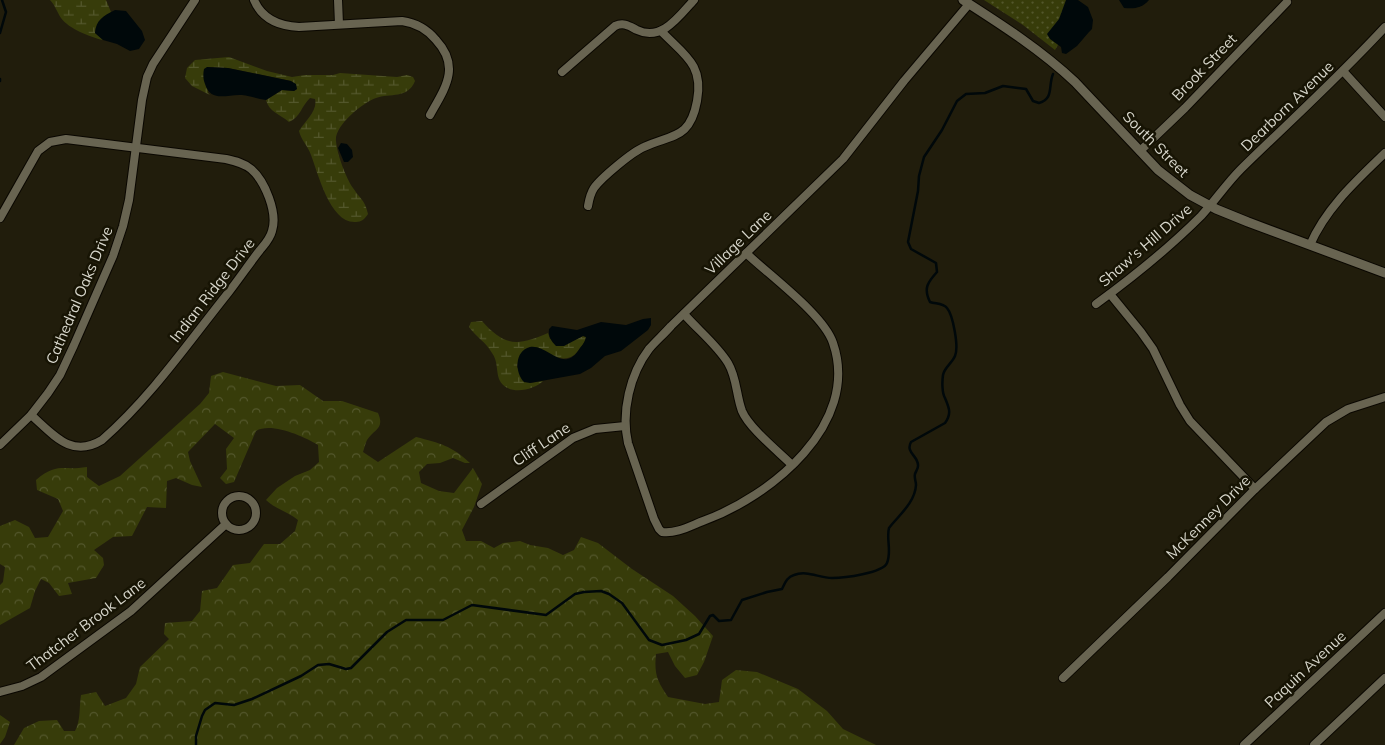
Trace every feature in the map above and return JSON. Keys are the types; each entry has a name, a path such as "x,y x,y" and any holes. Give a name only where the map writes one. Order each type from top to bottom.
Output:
{"street":[{"name":"Cathedral Oaks Drive","path":"0,445 31,415 54,384 66,363 112,256 125,218 142,100 149,71 196,0"},
{"path":"254,0 260,11 279,25 299,27 408,22 418,25 434,37 448,57 449,74 445,88 430,115"},
{"path":"338,0 339,24"},
{"path":"562,72 607,31 619,24 627,25 645,33 661,31 672,23 694,0"},
{"name":"South Street","path":"966,2 1013,32 1060,68 1140,151 1176,185 1210,206 1385,272"},
{"name":"Village Lane","path":"792,465 761,491 730,510 679,530 662,532 654,518 628,443 625,426 631,388 638,367 650,349 684,314 851,150 966,2"},
{"name":"Brook Street","path":"1140,151 1185,108 1288,2"},
{"name":"Dearborn Avenue","path":"1210,206 1238,172 1343,71 1385,27"},
{"path":"588,206 591,194 602,179 638,150 681,133 689,124 694,112 699,84 697,71 687,57 661,31"},
{"path":"1343,71 1385,117"},
{"name":"Indian Ridge Drive","path":"0,218 40,148 59,139 240,163 249,167 257,177 271,203 274,216 271,234 242,274 149,393 102,440 93,446 82,448 66,444 31,415"},
{"path":"1310,245 1320,224 1330,211 1385,153"},
{"name":"Shaw's Hill Drive","path":"1096,304 1171,244 1210,206"},
{"path":"684,314 729,364 745,416 792,465 814,439 832,408 838,391 837,356 831,337 824,326 809,310 746,254"},
{"path":"1110,294 1153,349 1180,405 1190,421 1255,489"},
{"name":"McKenney Drive","path":"1063,678 1168,577 1255,489 1326,422 1348,409 1385,397"},
{"name":"Cliff Lane","path":"481,504 573,438 595,428 625,426"},
{"path":"245,496 252,501 256,508 256,514 252,524 245,529 239,530 233,529 226,524 222,511 229,499 245,496"},
{"name":"Thatcher Brook Lane","path":"0,692 22,686 41,677 131,611 226,524"},
{"name":"Paquin Avenue","path":"1244,745 1385,613"},
{"path":"1314,745 1385,678"}],"green space":[{"path":"50,0 106,0 111,12 98,24 95,33 103,40 86,35 69,26 61,18"},
{"path":"984,0 1067,0 1076,15 1055,50 1023,25"},
{"path":"229,57 267,71 292,77 340,73 397,77 407,75 413,77 415,81 408,91 370,101 350,116 339,129 336,141 340,159 350,184 367,209 368,214 364,219 358,222 347,220 339,215 332,206 321,185 310,152 300,134 299,131 315,108 315,99 310,98 296,118 289,122 272,110 266,100 282,90 294,91 297,89 291,81 228,68 207,67 208,93 210,95 192,86 185,78 187,68 195,60"},
{"path":"482,321 498,336 512,342 528,340 548,333 550,339 574,340 583,336 586,337 578,351 568,358 549,355 531,347 525,350 520,357 517,367 530,383 543,381 527,389 513,390 502,384 499,379 494,356 469,327 471,322"},
{"path":"223,372 276,386 300,385 323,401 342,401 378,413 380,418 379,426 367,440 363,452 378,462 416,437 439,443 457,453 470,463 453,458 440,463 427,464 419,472 421,483 439,491 454,493 473,468 482,484 474,507 462,530 466,541 481,541 494,548 503,543 520,541 548,548 563,555 574,550 581,537 598,543 632,569 673,596 713,636 704,662 697,675 685,678 675,666 668,652 656,654 655,667 657,677 668,697 705,704 719,702 722,680 736,670 757,672 798,689 827,711 843,729 876,745 14,745 24,728 39,721 57,720 64,731 75,731 79,718 81,695 96,692 105,706 126,698 136,684 140,667 169,639 164,634 165,623 192,621 200,611 202,591 217,588 233,565 250,563 264,544 280,544 295,531 298,520 266,500 277,488 295,476 310,470 319,462 318,445 287,431 270,428 256,431 234,482 226,484 220,478 227,469 226,449 234,438 215,424 188,452 202,487 176,478 167,481 166,508 147,507 132,536 113,537 94,550 103,558 104,565 96,578 68,583 72,594 59,596 49,583 41,579 30,608 0,625 0,585 3,582 5,567 0,564 0,526 15,520 29,527 35,538 48,537 63,511 58,499 37,490 36,480 49,471 60,468 87,467 87,477 99,486 120,476 200,404 209,393 211,376"},
{"path":"0,715 10,722 5,737 0,744"}],"shaded area":[{"path":"1066,0 1078,0 1088,7 1093,20 1092,29 1077,46 1066,54 1062,53 1061,47 1050,39 1047,34 1059,19"},
{"path":"1119,0 1149,0 1138,7 1124,8"},
{"path":"115,10 126,11 142,31 145,40 139,49 130,51 117,44 103,40 95,33 101,19"},
{"path":"207,67 228,68 291,81 296,84 297,89 294,91 282,90 266,100 242,95 215,96 211,94 204,82 204,69"},
{"path":"341,143 347,144 352,150 353,157 348,162 344,162 338,148"},
{"path":"651,318 651,325 648,330 621,351 605,356 591,368 580,374 530,383 524,382 521,378 518,363 521,353 525,349 537,347 561,359 566,359 572,357 585,341 586,337 583,336 564,346 556,346 549,334 549,329 552,326 577,330 601,322 626,325"}],"waterway":[{"path":"0,33 6,12 2,0"},
{"path":"196,745 196,736 202,716 205,710 215,703 234,705 252,699 301,676 318,665 329,664 346,669 351,668 387,632 406,620 443,620 472,605 546,615 575,594 601,591 622,603 649,640 662,645 686,640 699,634 710,616 713,615 719,621 731,620 742,600 782,589 785,582 794,575 804,573 827,578 838,578 871,572 884,567 889,554 889,528 906,509 915,492 915,475 918,463 911,452 911,442 945,423 949,416 942,384 945,370 954,359 956,352 955,331 949,312 944,305 930,302 927,293 929,282 937,272 936,263 911,249 908,242 924,157 942,130 957,101 966,94 985,93 1003,86 1026,89 1033,101 1039,103 1044,101 1049,95 1053,74"}]}
